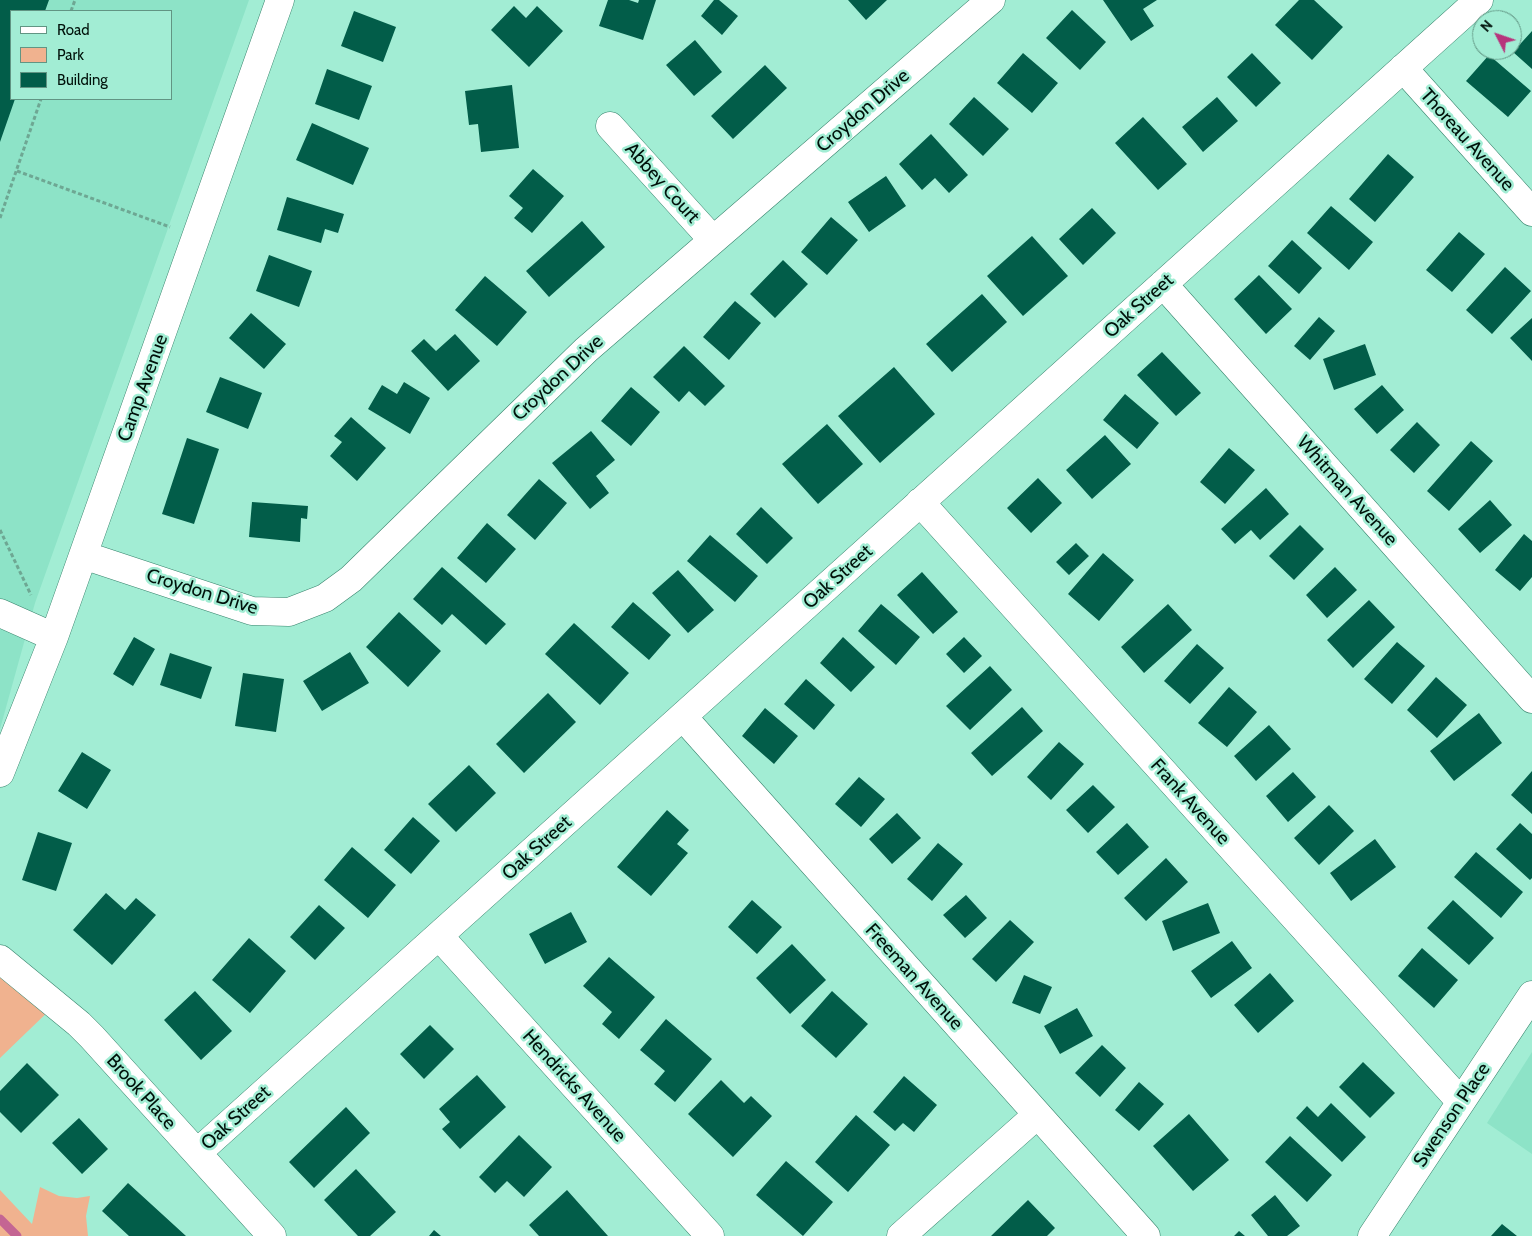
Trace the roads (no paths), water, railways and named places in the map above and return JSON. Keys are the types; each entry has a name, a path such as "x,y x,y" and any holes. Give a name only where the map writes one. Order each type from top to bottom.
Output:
{"street":[{"name":"Camp Avenue","path":"0,773 54,637 280,0"},
{"name":"Croydon Drive","path":"84,554 252,611 289,612 326,598 351,579 586,350 991,0"},
{"name":"Oak Street","path":"196,1153 1479,0"},
{"name":"Thoreau Avenue","path":"1403,68 1532,212"},
{"name":"Abbey Court","path":"610,126 713,240"},
{"name":"Whitman Avenue","path":"1163,284 1532,699"},
{"name":"Frank Avenue","path":"920,502 1461,1102"},
{"path":"0,613 54,637"},
{"name":"Freeman Avenue","path":"683,717 1146,1236"},
{"name":"Hendricks Avenue","path":"439,936 710,1236"},
{"name":"Brook Place","path":"0,959 79,1024 272,1236"},
{"name":"Swenson Place","path":"1372,1236 1532,995"},
{"path":"901,1236 1037,1115"}],"waterway":[{"path":"0,1219 17,1236"}]}
